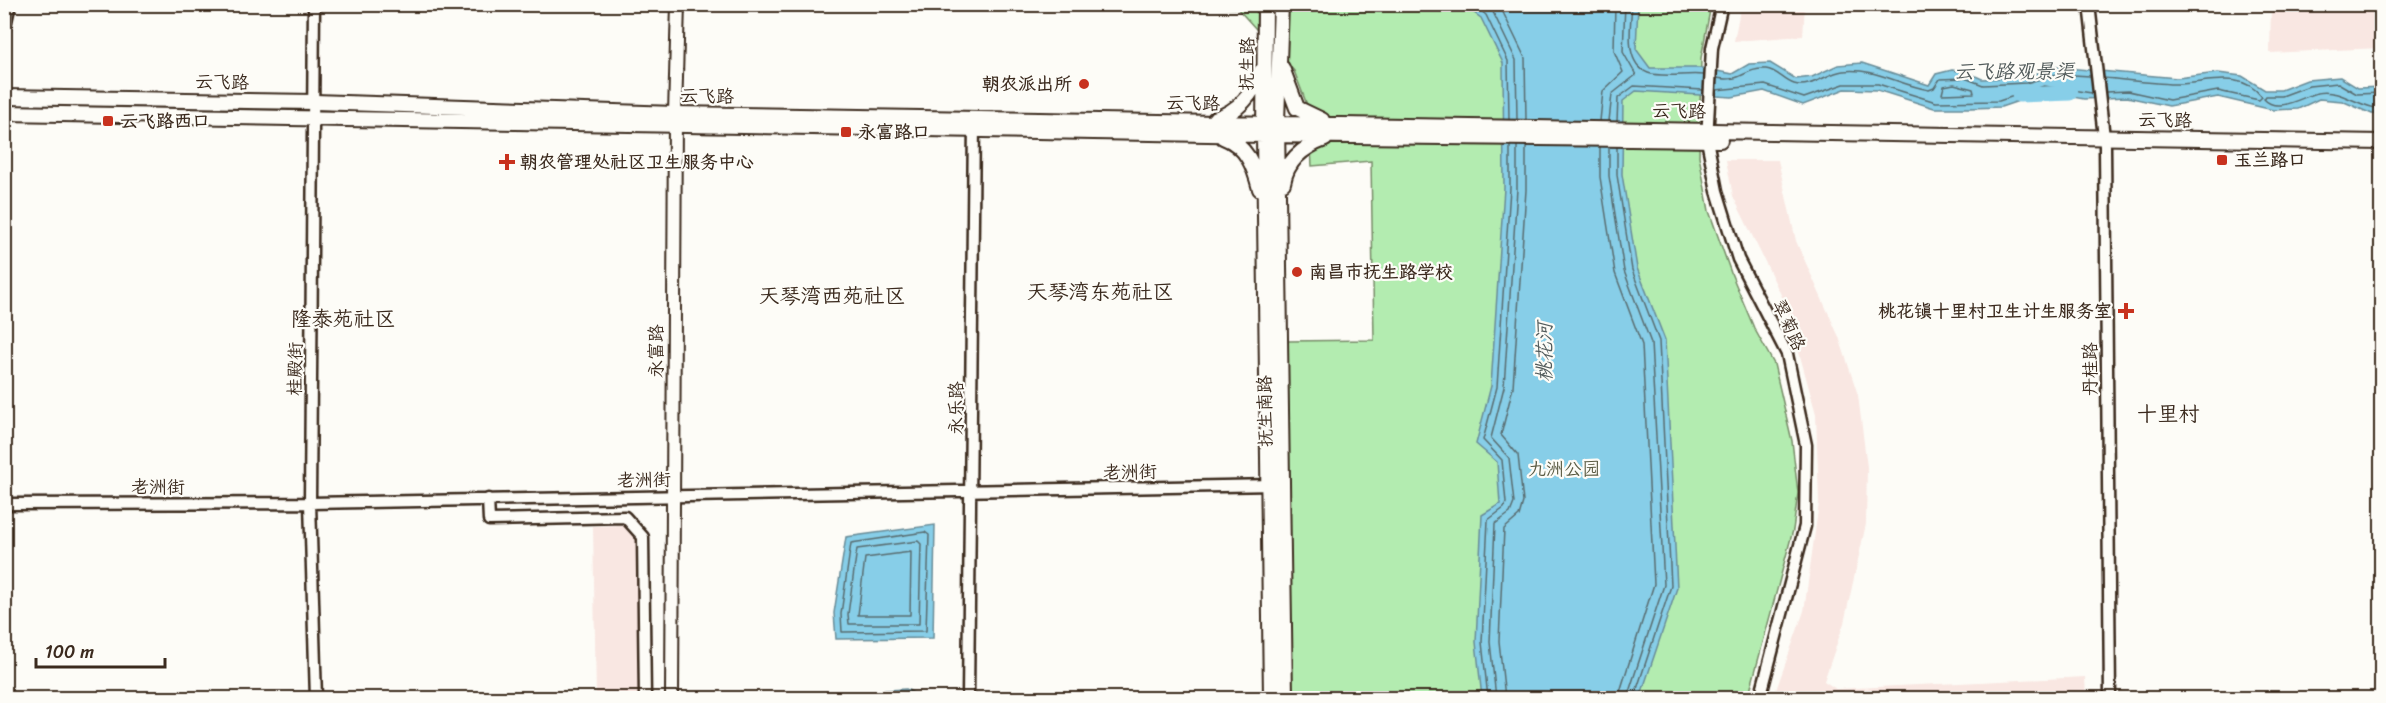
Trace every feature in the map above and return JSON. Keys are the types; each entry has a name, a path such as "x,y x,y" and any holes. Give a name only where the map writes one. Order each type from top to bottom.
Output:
{"main road":[{"name":"抚生路","path":"1265,4 1272,57 1271,129"},
{"name":"抚生路","path":"1272,57 1281,4"},
{"path":"1207,122 1240,107 1272,57"},
{"path":"1272,57 1298,108 1332,130 1293,159 1285,171 1272,205"},
{"name":"云飞路","path":"4,97 315,102 675,119"},
{"name":"云飞路","path":"4,113 974,124 1207,122 1271,129 1332,130 1496,126 1634,134 2105,142 2382,142"},
{"name":"云飞路","path":"974,124 1215,135 1271,129"},
{"name":"抚生南路","path":"1271,129 1284,485 1285,699"},
{"name":"云飞路","path":"1332,130 1489,139 1634,134"},
{"path":"1215,135 1233,141 1245,151 1272,205"},
{"name":"云飞路","path":"2105,142 2382,152"},
{"name":"抚生南路","path":"1271,699 1267,486 1272,205"}],"street":[{"path":"4,30 10,4"},
{"name":"桂殿街","path":"314,4 310,503 316,699"},
{"name":"永富路","path":"672,699 675,119 678,4"},
{"name":"翠菊路","path":"1722,4 1712,48 1707,110 1707,135 1717,191 1738,259 1787,354 1806,445 1804,526 1760,699"},
{"name":"丹桂路","path":"2089,4 2105,142 2110,699"},
{"name":"永乐路","path":"968,699 972,491 974,124"},
{"name":"老洲街","path":"4,504 310,503 1284,485"},
{"path":"488,499 489,520 625,517 643,537 645,699"}],"shaded area":[{"path":"1741,5 1805,5 1803,36 1734,41"},
{"path":"2271,5 2381,5 2381,48 2270,53"},
{"path":"1726,160 1778,160 1796,241 1839,337 1858,395 1867,467 1866,524 1844,623 1824,681 1836,689 2085,677 2086,698 1777,698 1776,690 1804,611 1819,503 1816,414 1786,305 1733,196"},
{"path":"623,525 638,542 639,698 596,698 593,526"}],"green space":[{"name":"九洲公园","path":"1180,5 1711,5 1701,58 1699,156 1709,211 1731,273 1754,328 1774,364 1792,441 1798,493 1793,530 1751,687 1751,698 1290,698 1288,341 1374,340 1371,161 1312,166 1309,110 1294,71 1237,8"}],"water":[{"name":"桃花河","path":"1463,5 1638,5 1636,49 1650,68 1702,68 1732,74 1749,64 1770,63 1796,79 1812,77 1838,65 1862,63 1929,85 1936,74 1952,70 1967,72 1982,79 2025,77 2056,67 2177,78 2218,73 2242,76 2265,90 2281,90 2307,80 2340,77 2358,88 2381,87 2381,114 2372,114 2342,101 2319,99 2298,109 2273,110 2218,97 2169,106 2127,97 2084,99 2045,92 2001,107 1934,108 1877,90 1845,89 1803,105 1764,91 1732,97 1636,91 1623,101 1622,174 1637,268 1665,340 1677,588 1640,698 1482,698 1476,642 1482,515 1500,504 1497,462 1476,444 1491,386 1504,188 1503,63 1481,18"},
{"path":"935,525 933,638 836,639 834,613 846,537"},
{"path":"906,689 923,698 854,698 869,691"}],"waterway":[{"name":"云飞路观景渠","path":"2019,95 2070,93"}],"place":[{"name":"朝农派出所","path":"1084,84"},
{"name":"云飞路西口","path":"108,121"},
{"name":"永富路口","path":"846,132"},
{"name":"玉兰路口","path":"2222,160"},
{"name":"朝农管理处社区卫生服务中心","path":"507,162"},
{"name":"南昌市抚生路学校","path":"1297,272"},
{"name":"桃花镇十里村卫生计生服务室","path":"2126,311"}],"district":[{"name":"天琴湾东苑社区","path":"1100,292"},
{"name":"天琴湾西苑社区","path":"832,296"},
{"name":"隆泰苑社区","path":"343,319"},
{"name":"十里村","path":"2168,414"}]}
